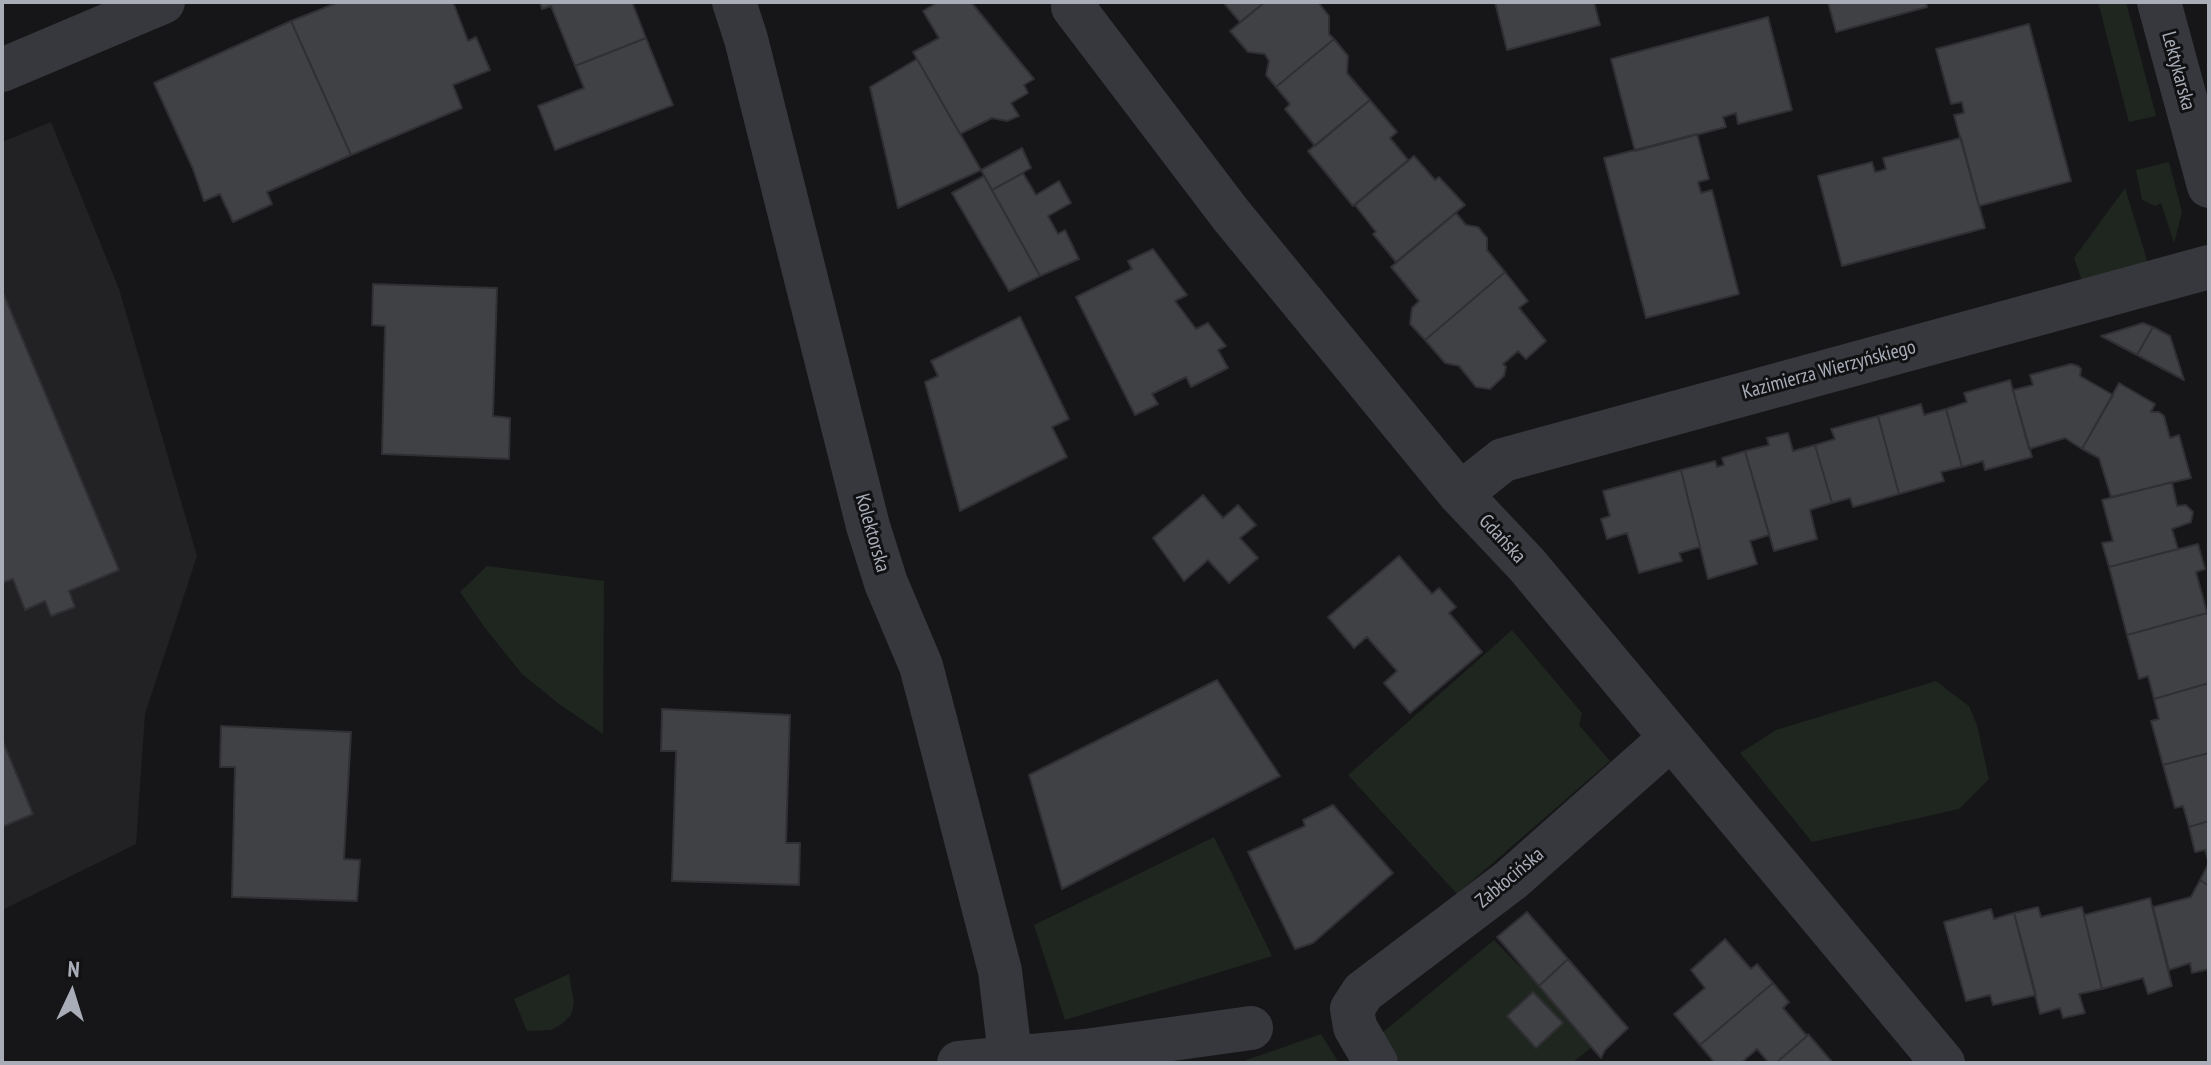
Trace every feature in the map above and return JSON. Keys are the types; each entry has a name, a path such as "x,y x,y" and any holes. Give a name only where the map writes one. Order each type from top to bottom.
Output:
{"street":[{"path":"2,70 163,2"},
{"name":"Kolektorska","path":"734,2 746,39 868,526 886,583 921,666 936,723 1000,971 1011,1061"},
{"name":"Lektykarska","path":"2159,2 2209,186"},
{"name":"Gdańska","path":"1073,7 1231,215 1460,494 1527,565 1943,1063"},
{"name":"Kazimierza Wierzyńskiego","path":"1460,494 1503,460 2209,267"},
{"name":"Zabłocińska","path":"1376,1063 1358,1034 1353,1016 1352,1009 1363,992 1511,880 1671,738"},
{"path":"959,1063 1011,1061 1251,1028"}],"shaded area":[{"path":"2098,2 2126,2 2156,116 2129,122"},
{"path":"51,122 119,289 197,556 145,714 136,844 2,910 2,142"},
{"path":"2169,162 2182,212 2174,243 2161,203 2155,206 2142,200 2136,170"},
{"path":"2125,188 2148,263 2082,281 2074,258"},
{"path":"487,566 604,581 603,734 522,674 460,592"},
{"path":"1512,630 1582,713 1579,725 1610,761 1457,894 1348,775"},
{"path":"1936,681 1969,706 1977,725 1989,779 1959,809 1812,842 1740,753 1776,730"},
{"path":"1214,837 1272,956 1065,1020 1034,925"},
{"path":"1494,940 1592,1047 1572,1063 1400,1063 1382,1033"},
{"path":"569,974 574,1003 571,1015 551,1030 527,1031 514,999"},
{"path":"1321,1034 1339,1063 1238,1063"}],"building":[{"path":"339,2 453,2 468,41 476,37 490,70 453,85 462,108 351,155 291,21"},
{"path":"540,2 632,2 646,38 575,66 551,6 542,9"},
{"path":"938,2 971,2 1034,79 1024,85 1028,93 1011,103 1019,116 1007,121 992,118 960,134 913,52 939,38 923,11"},
{"path":"1223,2 1265,2 1240,22"},
{"path":"1265,2 1318,2 1329,16 1329,34 1334,39 1276,87 1266,75 1269,61 1265,54 1248,52 1230,31"},
{"path":"1495,2 1594,2 1600,25 1507,50"},
{"path":"1828,2 1926,2 1927,7 1836,32"},
{"path":"1768,17 1792,110 1738,124 1736,113 1723,117 1726,127 1635,151 1611,59"},
{"path":"291,21 351,155 267,192 272,204 233,222 220,194 204,201 154,83"},
{"path":"2029,24 2071,181 1979,206 1954,115 1964,113 1962,102 1951,104 1936,49"},
{"path":"646,38 673,105 555,150 538,106 584,88 575,66"},
{"path":"1334,39 1348,56 1347,73 1370,100 1315,146 1285,109 1290,104 1276,87"},
{"path":"917,59 981,170 898,208 870,87"},
{"path":"1370,100 1397,132 1390,138 1408,160 1353,206 1308,151"},
{"path":"1697,134 1709,179 1698,182 1701,193 1712,190 1739,294 1646,318 1604,158"},
{"path":"1961,138 1985,228 1842,266 1818,176 1872,162 1875,172 1880,171 1886,169 1883,158"},
{"path":"1022,148 1031,168 992,190 981,170"},
{"path":"1414,156 1435,180 1439,177 1465,205 1396,262 1355,205"},
{"path":"1023,173 1036,195 1059,181 1071,203 1048,216 1058,234 1065,230 1079,259 1040,276 992,190"},
{"path":"984,176 1040,276 1009,291 952,193"},
{"path":"1456,213 1466,225 1478,227 1487,238 1487,250 1505,272 1425,340 1410,324 1412,308 1419,301 1391,267"},
{"path":"1153,249 1187,295 1175,301 1196,329 1208,323 1226,346 1218,350 1228,368 1191,387 1186,377 1152,394 1158,404 1135,415 1076,297 1132,269 1128,261"},
{"path":"1505,272 1528,301 1519,308 1546,341 1526,359 1518,351 1503,364 1506,367 1504,376 1490,389 1476,387 1459,366 1445,363 1425,340"},
{"path":"373,284 497,288 493,416 510,418 509,459 382,454 385,326 372,325"},
{"path":"2,290 119,570 69,591 75,607 51,616 45,601 25,610 13,579 2,583"},
{"path":"1020,317 1069,419 1052,427 1067,457 960,511 925,382 938,376 931,361"},
{"path":"2143,323 2153,327 2137,355 2101,336"},
{"path":"2153,327 2170,336 2184,380 2137,355"},
{"path":"2071,364 2081,369 2080,376 2113,395 2082,449 2065,438 2029,449 2013,390 2033,385 2030,375"},
{"path":"2010,380 2032,457 1985,470 1983,461 1962,467 1946,409 1967,402 1964,393"},
{"path":"2119,383 2155,404 2151,412 2164,416 2170,438 2179,435 2191,478 2111,497 2099,458 2082,449"},
{"path":"1921,404 1924,415 1946,409 1962,467 1941,472 1944,481 1899,494 1878,416"},
{"path":"1878,416 1899,494 1853,507 1850,498 1832,503 1815,445 1835,439 1831,429"},
{"path":"1788,433 1793,451 1815,445 1832,503 1810,510 1817,539 1774,551 1745,451 1769,445 1767,438"},
{"path":"1745,451 1769,535 1750,541 1757,564 1708,579 1681,470 1715,461 1717,467 1724,465 1722,458"},
{"path":"1681,470 1700,547 1679,553 1682,561 1639,573 1627,533 1607,539 1601,519 1610,516 1603,491"},
{"path":"2172,482 2177,506 2186,505 2193,512 2191,522 2172,529 2178,549 2109,567 2102,543 2113,541 2102,500"},
{"path":"1203,495 1223,518 1238,505 1256,525 1240,538 1258,558 1229,583 1208,560 1184,581 1153,538"},
{"path":"2198,544 2205,569 2196,572 2207,613 2127,635 2109,567"},
{"path":"1399,556 1432,594 1439,588 1456,607 1449,613 1482,652 1410,713 1384,683 1397,671 1367,637 1354,648 1328,617"},
{"path":"2207,613 2209,683 2154,699 2148,676 2139,679 2127,635"},
{"path":"1217,680 1280,776 1062,889 1029,775"},
{"path":"2209,683 2209,753 2163,765 2151,721 2159,719 2154,699"},
{"path":"662,709 790,715 786,843 800,843 799,885 672,881 676,751 661,751"},
{"path":"221,726 351,732 344,859 360,860 357,901 232,897 235,767 220,767"},
{"path":"2,739 33,814 2,827"},
{"path":"2209,753 2209,821 2189,827 2183,806 2175,808 2163,765"},
{"path":"1333,805 1393,873 1313,943 1295,949 1248,852 1305,826 1303,820"},
{"path":"2209,821 2209,863 2205,850 2195,852 2189,827"},
{"path":"2209,863 2209,886 2200,880"},
{"path":"2200,880 2209,886 2209,969 2192,973 2190,963 2169,970 2153,907 2191,897"},
{"path":"2150,898 2172,986 2148,994 2143,978 2102,989 2084,915"},
{"path":"2038,907 2041,917 2082,907 2102,989 2079,994 2085,1013 2063,1018 2060,1008 2040,1014 2014,913"},
{"path":"1991,909 1994,919 2014,913 2036,995 1993,1005 1990,995 1966,1001 1944,922"},
{"path":"1527,912 1568,959 1539,986 1497,937"},
{"path":"1725,939 1751,969 1757,964 1773,983 1700,1045 1674,1014 1705,988 1691,970"},
{"path":"1568,959 1628,1028 1601,1058 1539,986"},
{"path":"1773,983 1789,1002 1783,1008 1807,1036 1776,1063 1769,1063 1757,1049 1741,1063 1715,1063 1700,1045"},
{"path":"1533,992 1563,1023 1536,1048 1507,1016"},
{"path":"1807,1036 1833,1063 1776,1063"}]}
